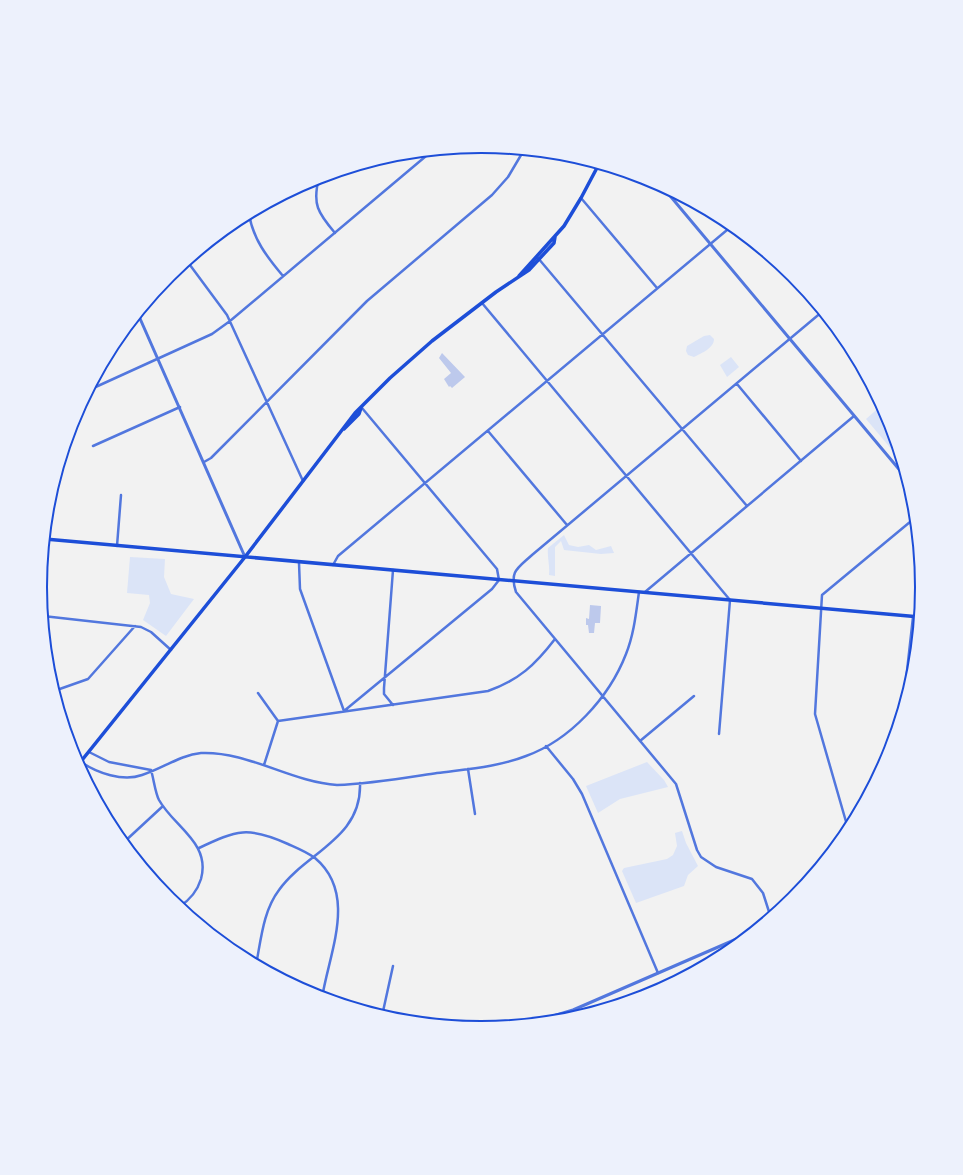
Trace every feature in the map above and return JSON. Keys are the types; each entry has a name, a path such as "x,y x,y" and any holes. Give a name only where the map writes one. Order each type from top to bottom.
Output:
{"main road":[{"path":"83,760 245,557 342,431 359,414 361,407 415,355 482,303 523,274 554,243 555,237 581,198 596,169"},
{"path":"50,539 913,617"}],"street":[{"path":"204,462 211,458 367,301 492,195 508,177 521,155"},
{"path":"96,387 206,338 230,321 425,157"},
{"path":"317,185 315,194 316,205 321,216 335,233"},
{"path":"671,197 899,470"},
{"path":"581,198 657,288"},
{"path":"250,220 259,245 283,276"},
{"path":"333,565 338,556 727,229"},
{"path":"538,258 747,506"},
{"path":"190,265 230,321 303,481"},
{"path":"482,303 730,600 719,734"},
{"path":"769,913 762,893 752,879 716,867 702,857 697,850 676,784 516,592 512,581 514,571 819,314"},
{"path":"140,319 245,557"},
{"path":"736,384 801,461"},
{"path":"93,446 180,407"},
{"path":"344,711 492,589 499,580 497,569 361,407"},
{"path":"644,593 854,416"},
{"path":"488,431 568,526"},
{"path":"117,546 121,494"},
{"path":"847,823 815,714 822,596 911,522"},
{"path":"299,563 300,589 344,711"},
{"path":"393,570 384,694 393,705"},
{"path":"85,765 116,776 136,777 186,756 199,754 221,754 332,785 360,783 468,769 508,762 527,756 546,746 579,722 603,696 626,654 636,621 639,592"},
{"path":"48,617 135,626 147,629 171,650"},
{"path":"906,680 913,617"},
{"path":"59,689 88,680 135,626"},
{"path":"278,721 472,694 501,686 530,668 556,639"},
{"path":"258,693 278,721"},
{"path":"640,741 694,696"},
{"path":"264,765 278,721"},
{"path":"546,746 573,779 582,794 658,974"},
{"path":"89,752 109,762 151,770"},
{"path":"468,769 475,814"},
{"path":"151,770 158,798 163,806 199,848 203,867 200,882 194,894 183,903"},
{"path":"257,960 266,916 274,896 289,878 341,833 350,822 359,805 360,783"},
{"path":"127,839 163,806"},
{"path":"199,848 238,832 257,832 270,836 314,857 333,880 338,907 334,939 323,992"},
{"path":"554,1016 573,1010 736,939"},
{"path":"383,1011 394,966"}],"shaded area":[{"path":"710,335 714,339 710,348 694,357 688,355 686,351 687,346 704,336"},
{"path":"731,357 739,367 727,377 720,365"},
{"path":"877,409 894,453 866,419"},
{"path":"564,535 569,545 578,547 589,545 596,550 611,546 614,553 601,554 564,550 561,541 555,547 555,576 549,575 548,548"},
{"path":"130,557 165,559 164,577 171,594 194,599 166,636 143,620 150,603 149,595 127,593"},
{"path":"647,762 664,780 668,787 620,799 598,813 586,786"},
{"path":"682,831 686,843 698,866 688,875 684,886 636,903 622,871 624,868 667,859 673,855 677,846 675,833"}],"building":[{"path":"442,353 465,377 452,388 450,386 449,387 444,379 451,373 439,358"},
{"path":"590,605 601,606 600,623 595,623 594,633 589,633 588,625 586,625 586,618 589,619"}]}
